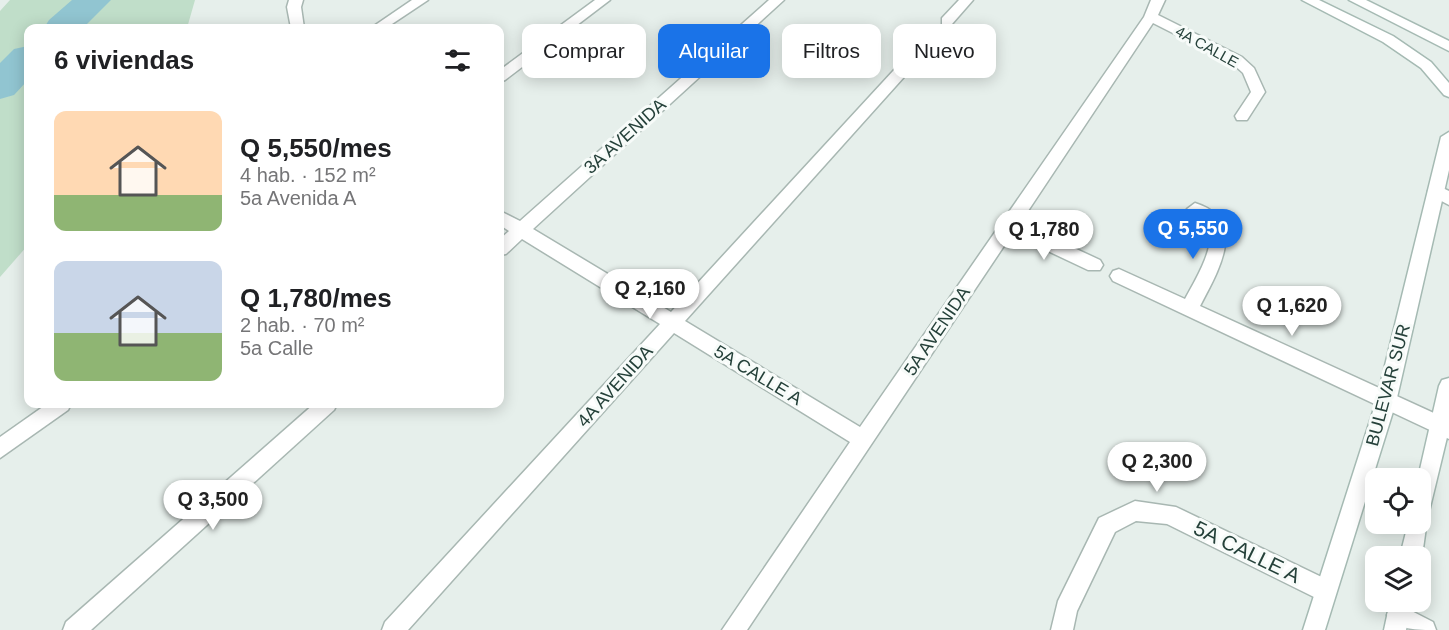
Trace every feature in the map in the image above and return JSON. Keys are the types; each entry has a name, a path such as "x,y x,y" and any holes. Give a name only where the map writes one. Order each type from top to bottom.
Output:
{"street":[{"path":"296,0 294,7 297,24"},
{"path":"383,24 421,0"},
{"path":"504,74 603,0"},
{"name":"3A AVENIDA","path":"504,245 777,0"},
{"name":"4A AVENIDA","path":"393,630 966,0"},
{"path":"1310,0 1388,39 1426,64 1449,92"},
{"path":"1356,0 1449,47"},
{"name":"4A CALLE","path":"1155,8 1237,60 1249,71 1258,92 1242,116"},
{"name":"5A AVENIDA","path":"733,630 1155,8"},
{"name":"BULEVAR SUR","path":"1314,630 1324,590 1386,402 1442,195 1449,137"},
{"path":"1189,309 1219,245 1218,233 1210,220 1195,209"},
{"name":"5A CALLE A","path":"504,219 863,439"},
{"path":"1009,225 1094,265"},
{"path":"1119,276 1444,428"},
{"path":"1431,474 1444,428 1449,386"},
{"path":"0,449 56,408"},
{"path":"74,630 323,408"},
{"name":"5A CALLE A","path":"1062,630 1066,609 1107,525 1135,511 1169,514 1324,590"},
{"path":"1398,615 1425,630"}],"green space":[{"path":"10,0 195,0 188,24 24,24 24,250 0,277 0,11"}],"waterway":[{"path":"66,24 93,0"},
{"path":"0,86 24,62"}]}
